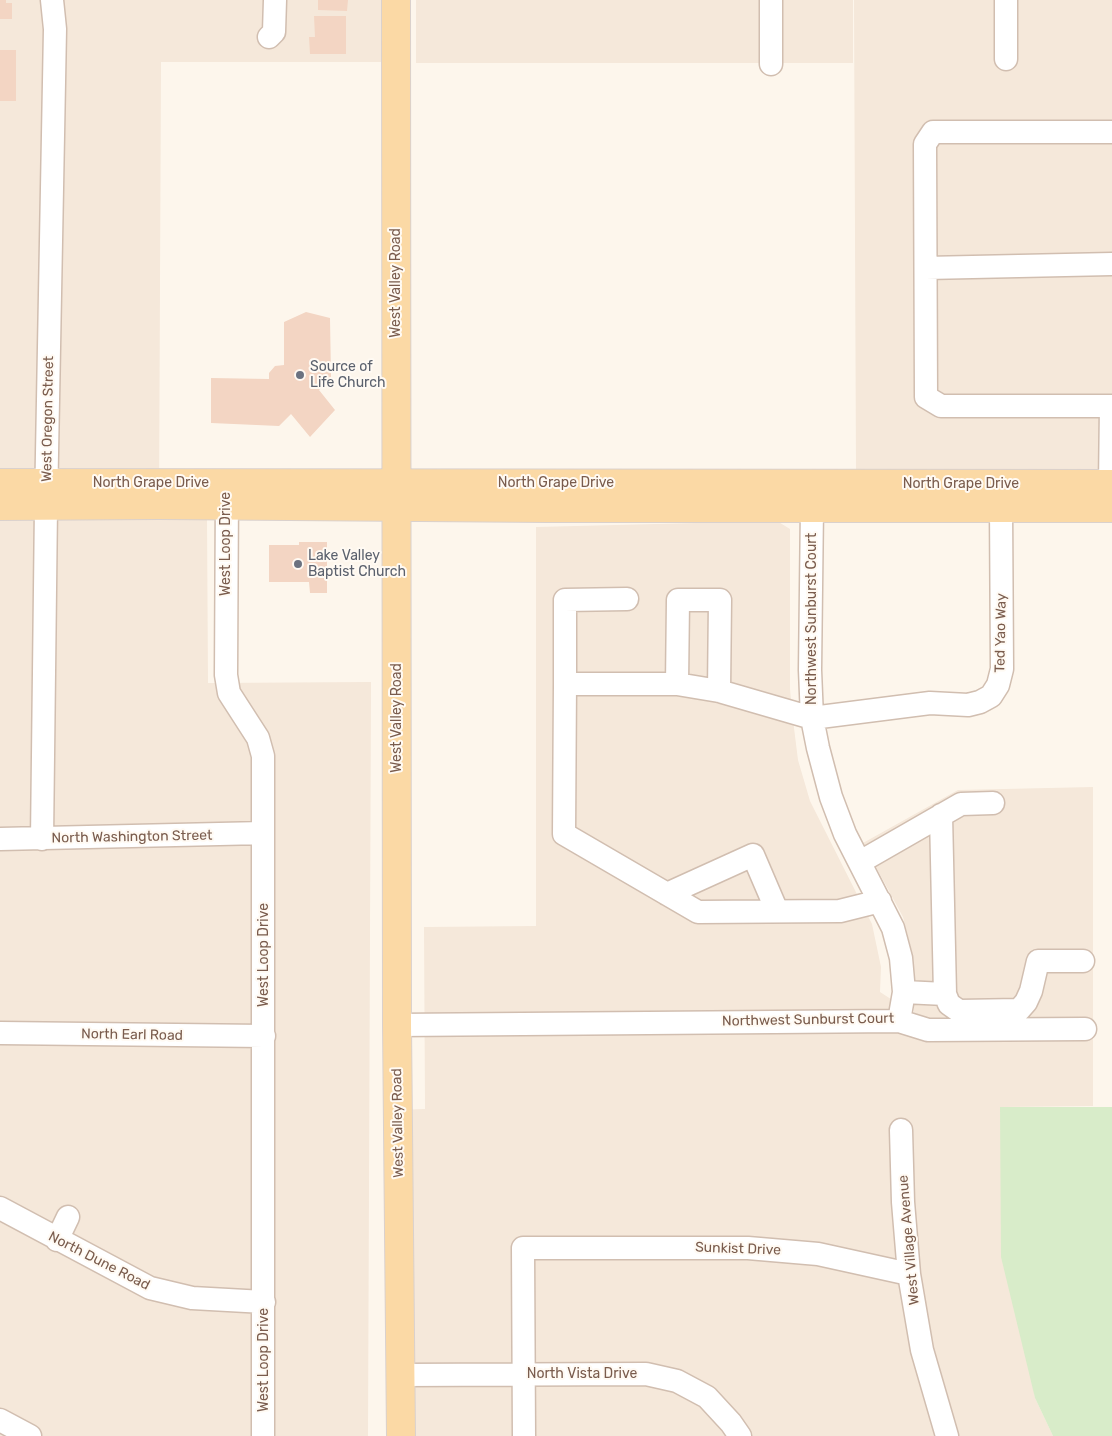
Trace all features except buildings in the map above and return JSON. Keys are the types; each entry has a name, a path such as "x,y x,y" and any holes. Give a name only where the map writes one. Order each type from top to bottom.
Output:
{"main road":[{"name":"West Valley Road","path":"396,0 397,1025 400,1436"},
{"name":"North Grape Drive","path":"0,483 46,495 1112,491"},
{"name":"North Grape Drive","path":"396,495 812,507 1001,507 1112,491"},
{"path":"0,506 46,495"}],"street":[{"name":"West Oregon Street","path":"42,839 46,495 55,29 52,0"},
{"path":"269,37 274,32 275,0"},
{"path":"771,0 771,64"},
{"path":"1006,0 1006,59"},
{"path":"1112,132 933,132 925,144 926,398 928,407 1112,406 1112,491"},
{"path":"926,268 1112,264"},
{"name":"West Loop Drive","path":"226,494 226,675 229,693 258,738 262,756 264,834 263,1436"},
{"name":"Northwest Sunburst Court","path":"397,1025 899,1021 904,992 900,958 893,928 846,834 831,797 812,718 810,670 812,507"},
{"name":"Ted Yao Way","path":"812,718 930,704 968,705 980,702 998,693 1002,669 1001,507"},
{"path":"627,599 565,600 564,834 698,912 840,911 880,901"},
{"path":"677,684 678,600 720,600 719,691"},
{"path":"565,684 677,684 719,691 812,718"},
{"path":"860,862 961,804 993,803"},
{"path":"941,815 945,994 949,1004 959,1011 1019,1010 1026,1002 1031,991 1038,961 1083,961"},
{"name":"North Washington Street","path":"0,839 264,834"},
{"path":"667,894 753,855 777,911"},
{"path":"904,992 945,994"},
{"path":"899,1021 928,1030 1085,1029"},
{"name":"North Earl Road","path":"0,1034 264,1036"},
{"name":"West Village Avenue","path":"901,1130 903,1202 909,1274 922,1350 947,1436"},
{"name":"North Dune Road","path":"0,1208 56,1240 150,1288 192,1298 264,1302"},
{"path":"56,1240 68,1217"},
{"name":"Sunkist Drive","path":"523,1373 519,1245 748,1248 818,1254 909,1274"},
{"path":"523,1373 524,1436"},
{"name":"North Vista Drive","path":"401,1375 523,1373 646,1374 677,1381 707,1398 730,1422 740,1436"},
{"path":"0,1420 30,1436"}],"shaded area":[{"path":"0,0 396,0 396,62 161,62 159,505 0,505"},
{"path":"416,0 853,0 853,63 416,63"},
{"path":"854,0 1112,0 1112,473 856,474"},
{"path":"0,517 207,517 208,683 371,682 368,1436 0,1436"},
{"path":"777,521 790,529 790,689 798,760 810,801 872,924 881,967 880,992 914,1014 913,956 903,917 863,843 958,790 1093,787 1093,1106 1000,1107 1035,1398 1053,1436 399,1436 398,1110 425,1109 424,927 536,926 536,527"}],"green space":[{"path":"1000,1107 1112,1107 1112,1436 1053,1436 1035,1398 1001,1257"}],"place":[{"name":"Source of Life Church","path":"300,375"},
{"name":"Lake Valley Baptist Church","path":"298,564"}]}
